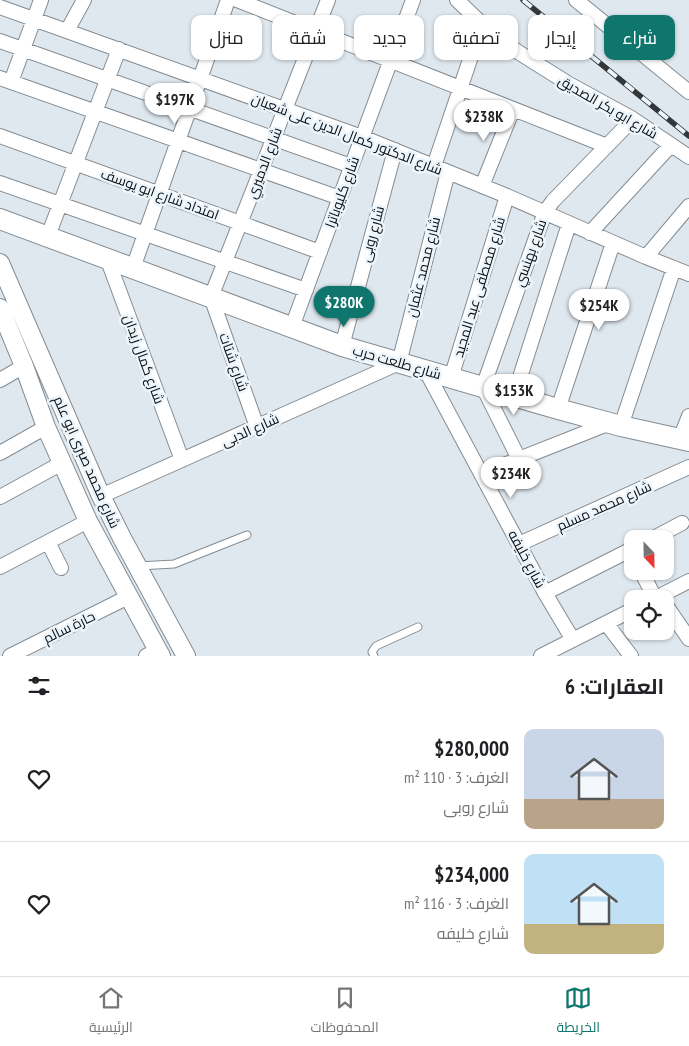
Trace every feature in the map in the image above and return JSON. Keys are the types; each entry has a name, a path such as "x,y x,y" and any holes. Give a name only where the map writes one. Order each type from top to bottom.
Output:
{"main road":[{"name":"شارع طلعت حرب","path":"0,219 342,346 616,425 685,440"}],"street":[{"path":"40,0 22,49 5,80 340,198"},
{"path":"67,31 84,0"},
{"path":"133,268 228,0"},
{"path":"238,0 276,15"},
{"name":"شارع الدميري","path":"322,15 328,0"},
{"name":"شارع كليوباترا","path":"407,15 413,0"},
{"name":"شارع ابو بكر الصديق","path":"457,0 473,15"},
{"path":"576,0 689,92"},
{"name":"شارع الدكتور كمال الدين على شعبان","path":"0,8 362,137 507,196 689,274"},
{"path":"0,41 352,166"},
{"path":"48,236 119,49"},
{"name":"شارع ابو بكر الصديق","path":"518,52 569,84 633,119 689,157"},
{"name":"شارع الدميري","path":"212,297 304,60"},
{"path":"390,60 607,146"},
{"name":"شارع كليوباترا","path":"292,328 390,60"},
{"path":"434,166 470,60"},
{"path":"482,186 513,109"},
{"name":"شارع بهنسي","path":"482,387 545,212 553,201 633,119"},
{"name":"امتداد شارع ابو يوسف","path":"0,136 320,252"},
{"path":"590,233 672,145"},
{"name":"شارع روبى","path":"342,346 395,150"},
{"name":"شارع محمد عثمان","path":"398,363 448,172"},
{"path":"0,183 306,290"},
{"name":"شارع مصطفى عبد المجيد","path":"451,378 507,196"},
{"path":"646,257 689,206"},
{"path":"514,396 569,224"},
{"path":"558,409 613,243"},
{"name":"شارع كمال زيدان","path":"107,258 182,460"},
{"name":"شارع محمد صبرى ابو علم","path":"0,262 101,496 186,656"},
{"path":"481,474 616,425 674,268"},
{"name":"شارع شتات","path":"212,297 257,427"},
{"name":"شارع محمد صبرى ابو علم","path":"1,314 24,366 46,427 88,521 128,597 155,654"},
{"name":"شارع الدبى","path":"101,496 398,363"},
{"path":"0,380 24,366"},
{"name":"شارع خليفه","path":"426,371 545,594 573,640"},
{"path":"482,387 519,459"},
{"path":"685,440 689,416"},
{"path":"0,453 46,427"},
{"path":"0,497 62,463"},
{"name":"شارع محمد مسلم","path":"519,544 689,467"},
{"path":"0,567 88,521"},
{"path":"669,530 682,523"},
{"path":"48,542 61,568"},
{"path":"545,594 624,556"},
{"path":"674,590 689,581"},
{"name":"حارة سالم","path":"10,656 128,597"},
{"path":"551,654 573,640 624,614"},
{"path":"674,619 689,639"},
{"path":"606,623 631,656"},
{"path":"0,652 3,656"}],"lane":[{"path":"137,566 166,566 174,564 247,535"},
{"path":"374,656 372,652 376,646 418,627"}],"railway":[{"path":"523,0 689,136"}]}
